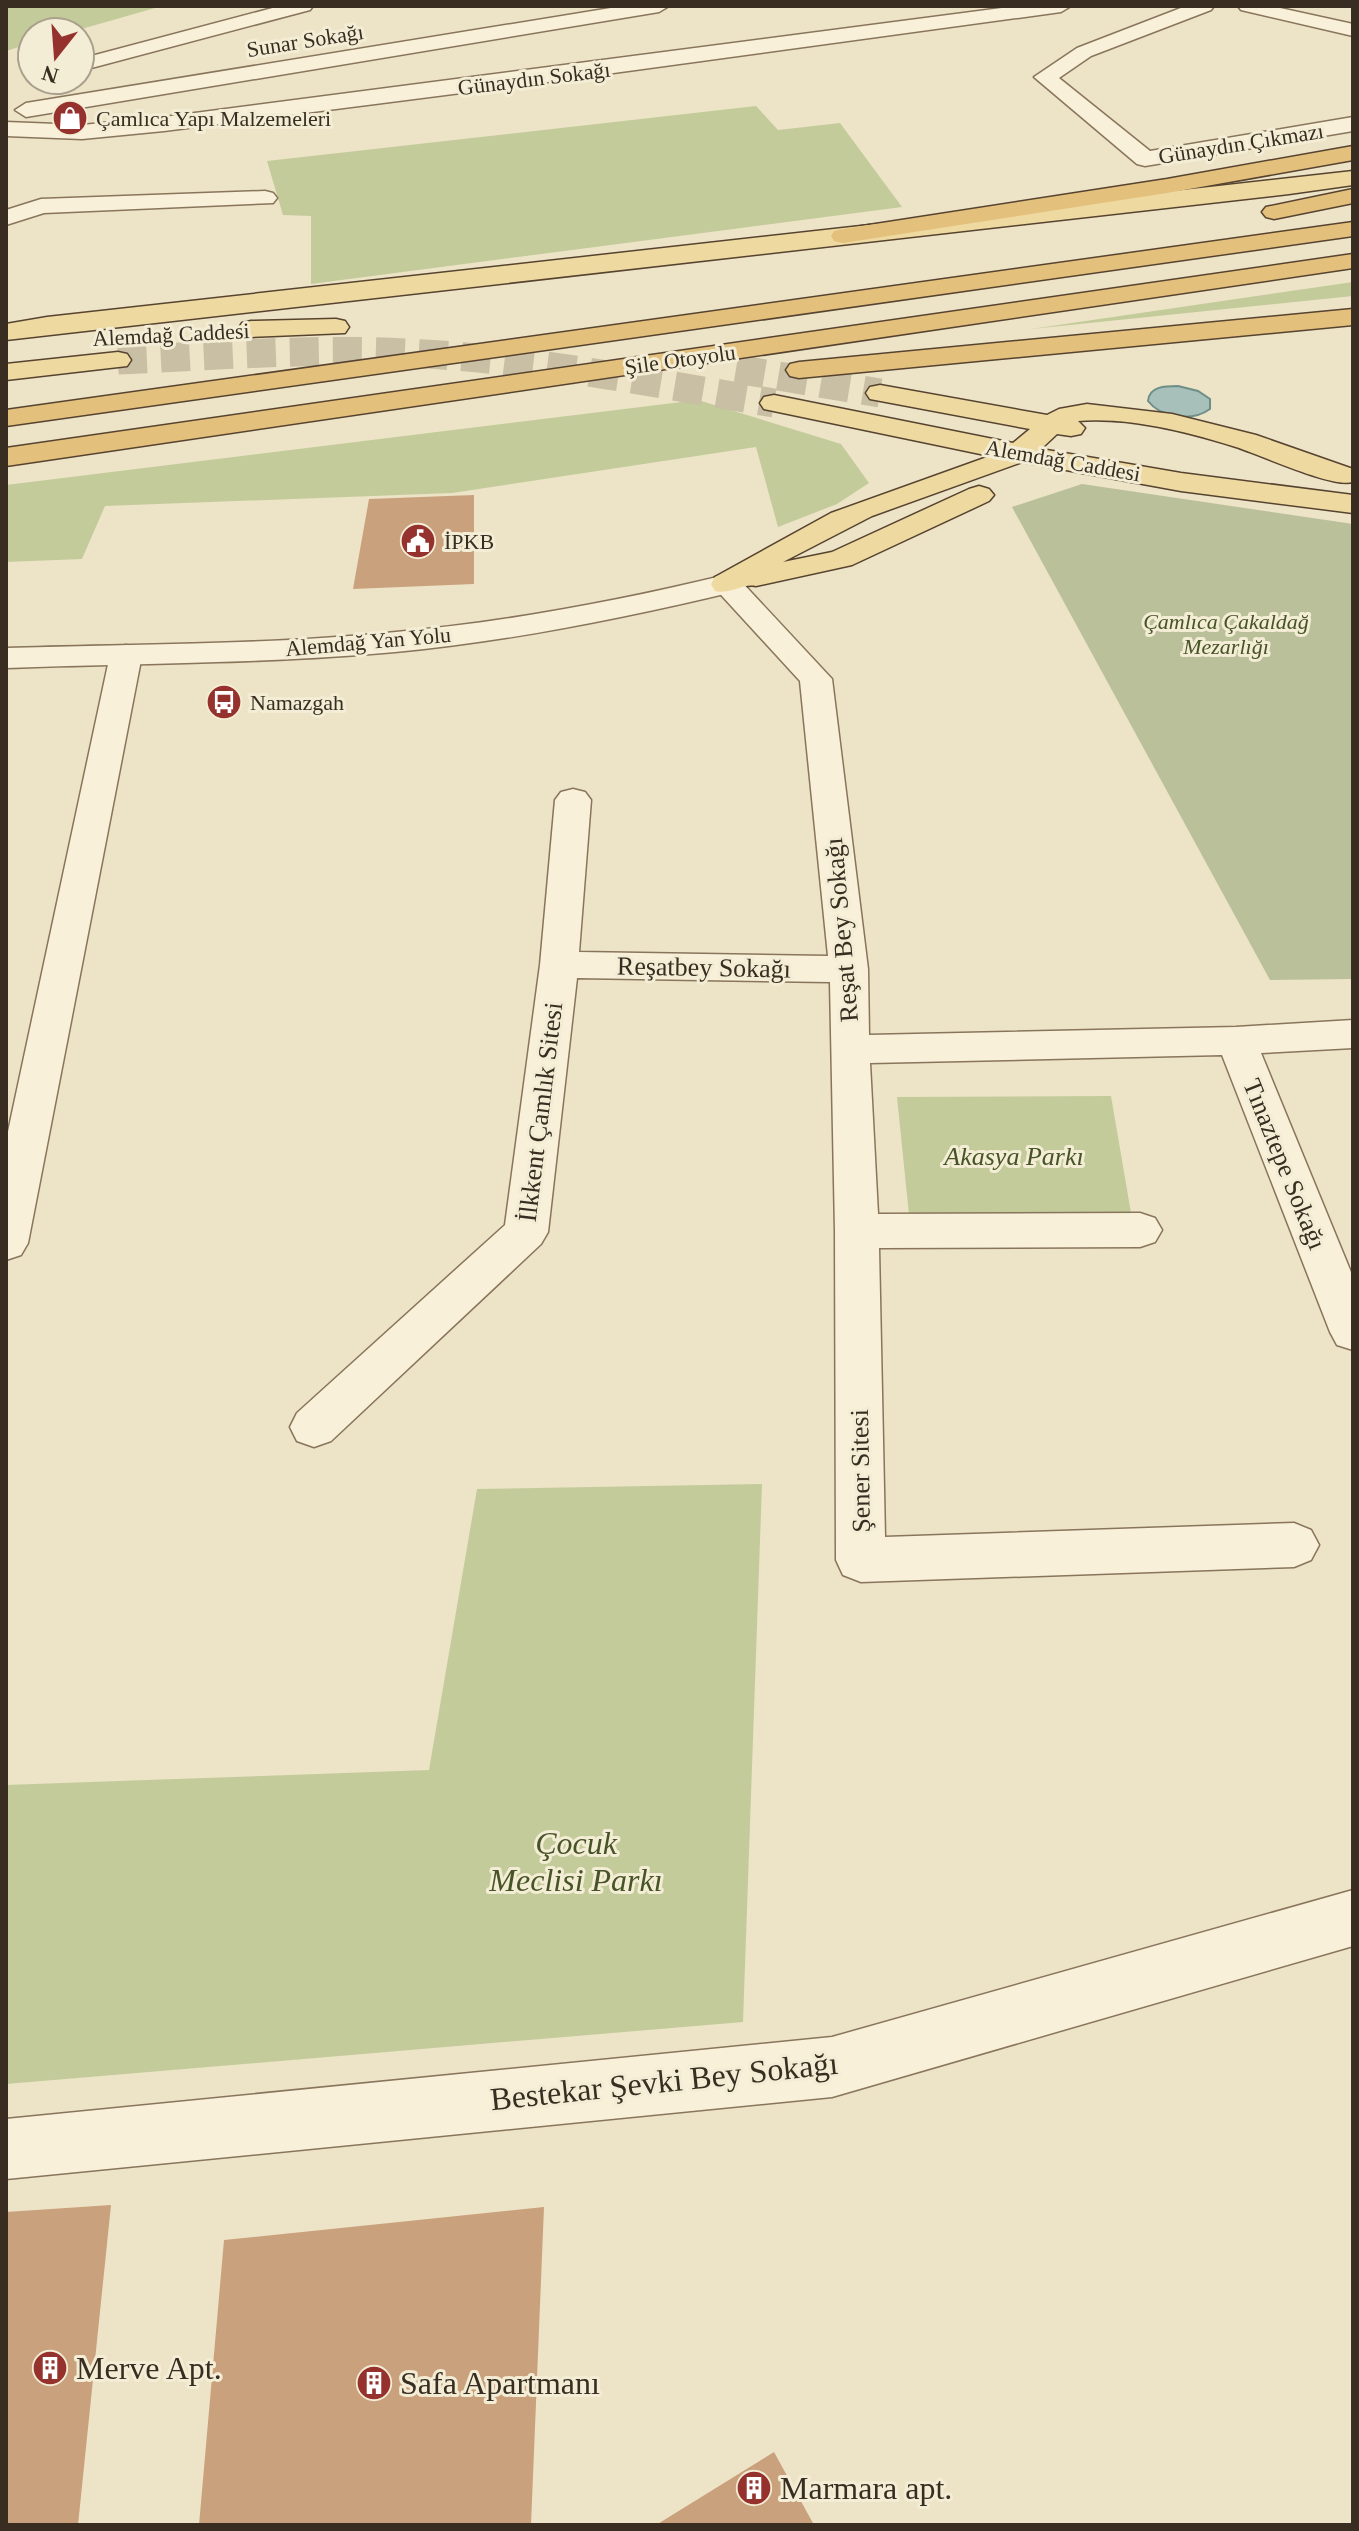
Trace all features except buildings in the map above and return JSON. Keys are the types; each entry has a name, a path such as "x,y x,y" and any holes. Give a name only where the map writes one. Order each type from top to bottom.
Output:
{"highway":[{"path":"843,236 1167,186 1353,153"},
{"path":"1241,217 1353,196"},
{"name":"Şile Otoyolu","path":"6,418 1353,229"},
{"path":"479,351 719,303 1101,240"},
{"name":"Şile Otoyolu","path":"6,458 1353,261"},
{"path":"772,373 1353,317"},
{"path":"6,458 725,379"}],"main road":[{"path":"6,332 843,236 1208,199 1353,178"},
{"name":"Alemdağ Caddesi","path":"6,345 188,330 336,327"},
{"name":"Alemdağ Caddesi","path":"6,372 118,360"},
{"name":"Alemdağ Caddesi","path":"880,393 1348,476"},
{"name":"Alemdağ Caddesi","path":"881,503 894,483 890,460 850,425 774,403 1018,453 1181,482 1353,504"},
{"path":"726,584 803,536 881,503 1018,453 1049,424"},
{"path":"726,584 841,559 1016,478 1062,473 1181,482"}],"street":[{"path":"96,61 303,6"},
{"name":"Sunar Sokağı","path":"6,114 659,6"},
{"name":"Günaydın Sokağı","path":"6,129 82,132 164,124 586,71 1061,6"},
{"name":"Günaydın Çıkmazı","path":"1204,6 1084,52 1045,77 1145,159 1353,124"},
{"path":"1248,6 1353,30"},
{"path":"6,218 41,206 265,198"},
{"name":"Alemdağ Yan Yolu","path":"6,658 396,642 644,604 726,584"},
{"name":"Reşat Bey Sokağı","path":"726,584 816,679 849,969 849,1049 1236,1041 1353,1034"},
{"path":"6,1243 126,655"},
{"name":"İlkkent Çamlık Sitesi","path":"314,1427 526,1232 559,965 573,800"},
{"name":"Reşatbey Sokağı","path":"559,965 849,969"},
{"name":"Tınaztepe Sokağı","path":"1236,1041 1353,1332"},
{"path":"849,1049 857,1231 1140,1230"},
{"name":"Şener Sitesi","path":"857,1231 861,1560 1294,1545"},
{"name":"Bestekar Şevki Bey Sokağı","path":"6,2149 832,2067 1353,1918"}],"green space":[{"path":"6,6 162,6 96,25 96,16 16,16 16,48 6,51"},
{"path":"756,106 778,130 840,123 902,207 311,284 311,216 283,215 267,161"},
{"path":"1353,282 1353,296 1031,329"},
{"path":"698,400 841,444 869,483 837,504 778,527 756,447 452,493 105,506 82,559 6,562 6,485"},
{"name":"Çamlıca Çakaldağ Mezarlığı","path":"1082,484 1353,524 1353,979 1270,980 1012,507"},
{"name":"Akasya Parkı","path":"1111,1096 1131,1213 909,1215 897,1097"},
{"name":"Çocuk Meclisi Parkı","path":"762,1484 743,2022 6,2084 6,1785 429,1770 477,1489"}],"water":[{"path":"1178,386 1198,391 1210,399 1210,409 1195,416 1177,416 1161,411 1148,401 1155,390"}],"tunnel":[{"path":"118,360 333,351 451,356 590,372 774,403"},
{"path":"736,369 880,393"}],"place":[{"name":"Çamlıca Yapı Malzemeleri","path":"70,118"},
{"name":"İPKB","path":"418,541"},
{"name":"Namazgah","path":"224,702"},
{"name":"Merve Apt.","path":"50,2368"},
{"name":"Safa Apartmanı","path":"374,2383"},
{"name":"Marmara apt.","path":"754,2488"}]}
